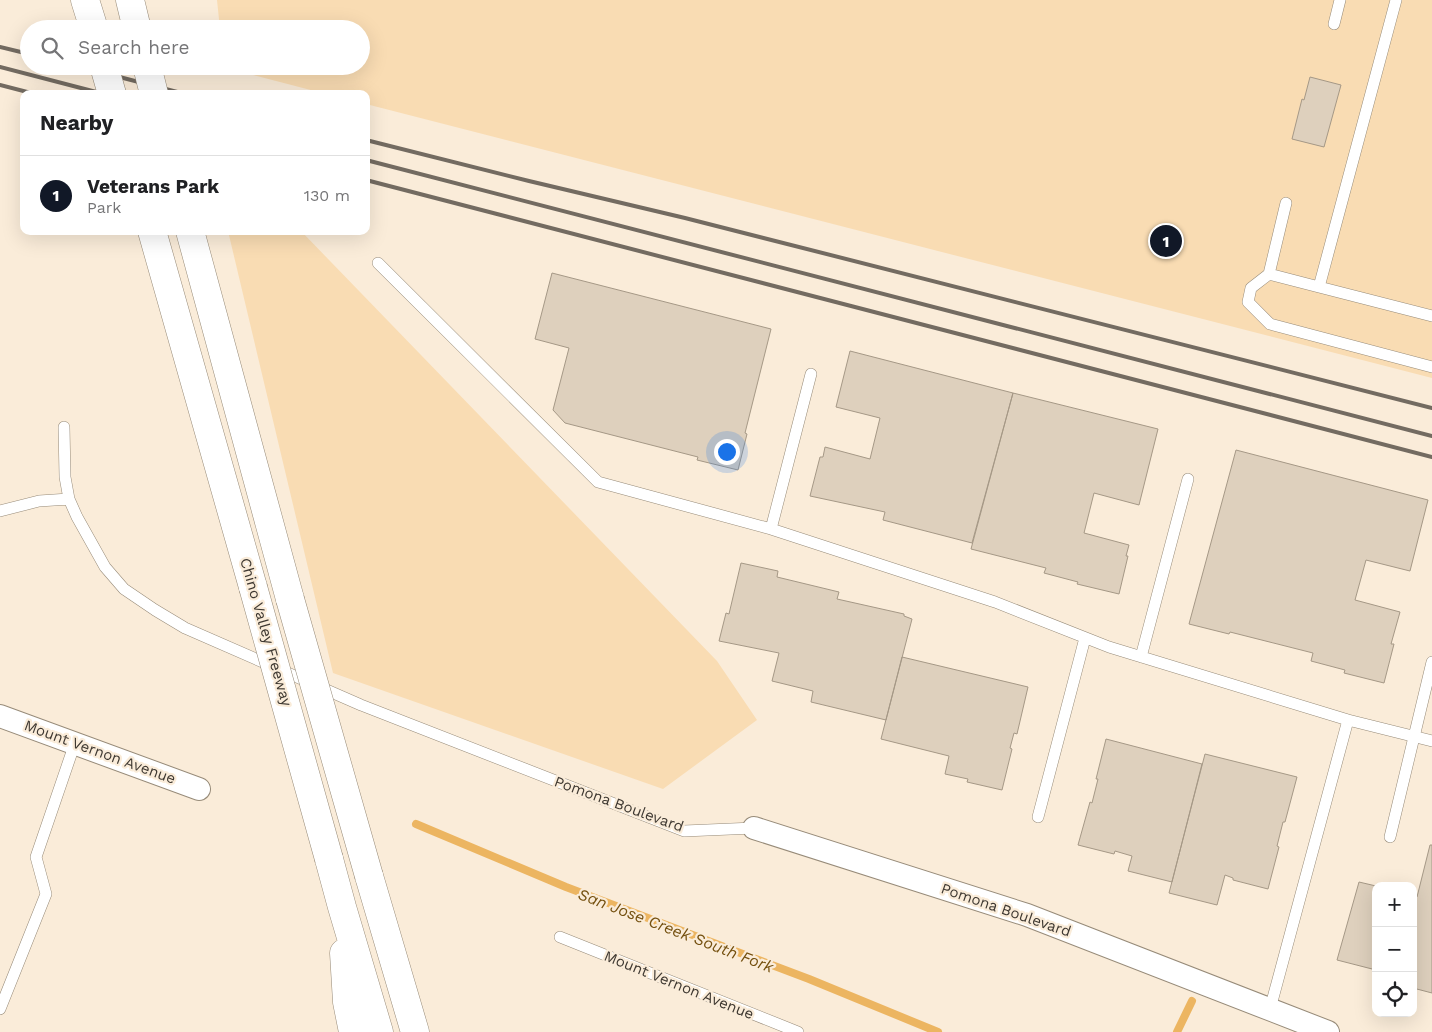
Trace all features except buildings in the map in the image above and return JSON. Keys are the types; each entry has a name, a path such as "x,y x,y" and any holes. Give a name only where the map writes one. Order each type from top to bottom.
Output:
{"highway":[{"path":"85,0 91,20"},
{"path":"130,0 135,20"},
{"path":"107,75 111,90"},
{"path":"149,75 153,90"},
{"name":"Chino Valley Freeway","path":"153,235 342,907 379,1032"},
{"path":"191,235 290,599 415,1032"},
{"path":"342,907 347,1002 353,1032"}],"street":[{"name":"Mount Vernon Avenue","path":"0,716 199,789"},
{"name":"Pomona Boulevard","path":"754,828 1027,915 1328,1032"}],"lane":[{"path":"1334,24 1340,0"},
{"path":"1319,287 1396,0"},
{"path":"1286,204 1269,274 1251,288 1248,302 1270,324 1432,367"},
{"path":"378,263 598,482 771,529 995,602 1085,638 1141,657 1348,720 1432,741"},
{"path":"1269,274 1432,316"},
{"path":"771,529 811,374"},
{"name":"Pomona Boulevard","path":"64,428 64,477 69,499 105,568 124,589 185,628 361,706 684,831 754,828"},
{"path":"1141,657 1188,479"},
{"path":"0,511 39,501 69,499"},
{"path":"1038,817 1085,638"},
{"path":"1390,836 1432,662"},
{"path":"1270,1009 1348,720"},
{"path":"0,1009 46,894 36,857 75,743"},
{"name":"Mount Vernon Avenue","path":"560,937 798,1032"}],"shaded area":[{"path":"217,0 1432,0 1432,378 370,105 370,90 311,90 254,75 370,75 370,20 219,20"},
{"path":"229,235 305,235 717,661 757,720 663,789 333,673"}],"waterway":[{"name":"San Jose Creek South Fork","path":"416,824 566,887 809,979 938,1032"},
{"name":"San Jose Creek South Fork","path":"1177,1032 1192,1001"}],"railway":[{"path":"0,47 20,52"},
{"path":"0,67 20,72"},
{"path":"31,75 89,90"},
{"path":"112,75 170,90"},
{"path":"0,85 20,90"},
{"path":"370,141 685,218 1432,408"},
{"path":"370,161 1432,436"},
{"path":"370,181 1432,457"}],"place":[{"name":"Veterans Park","path":"1166,241"}]}
